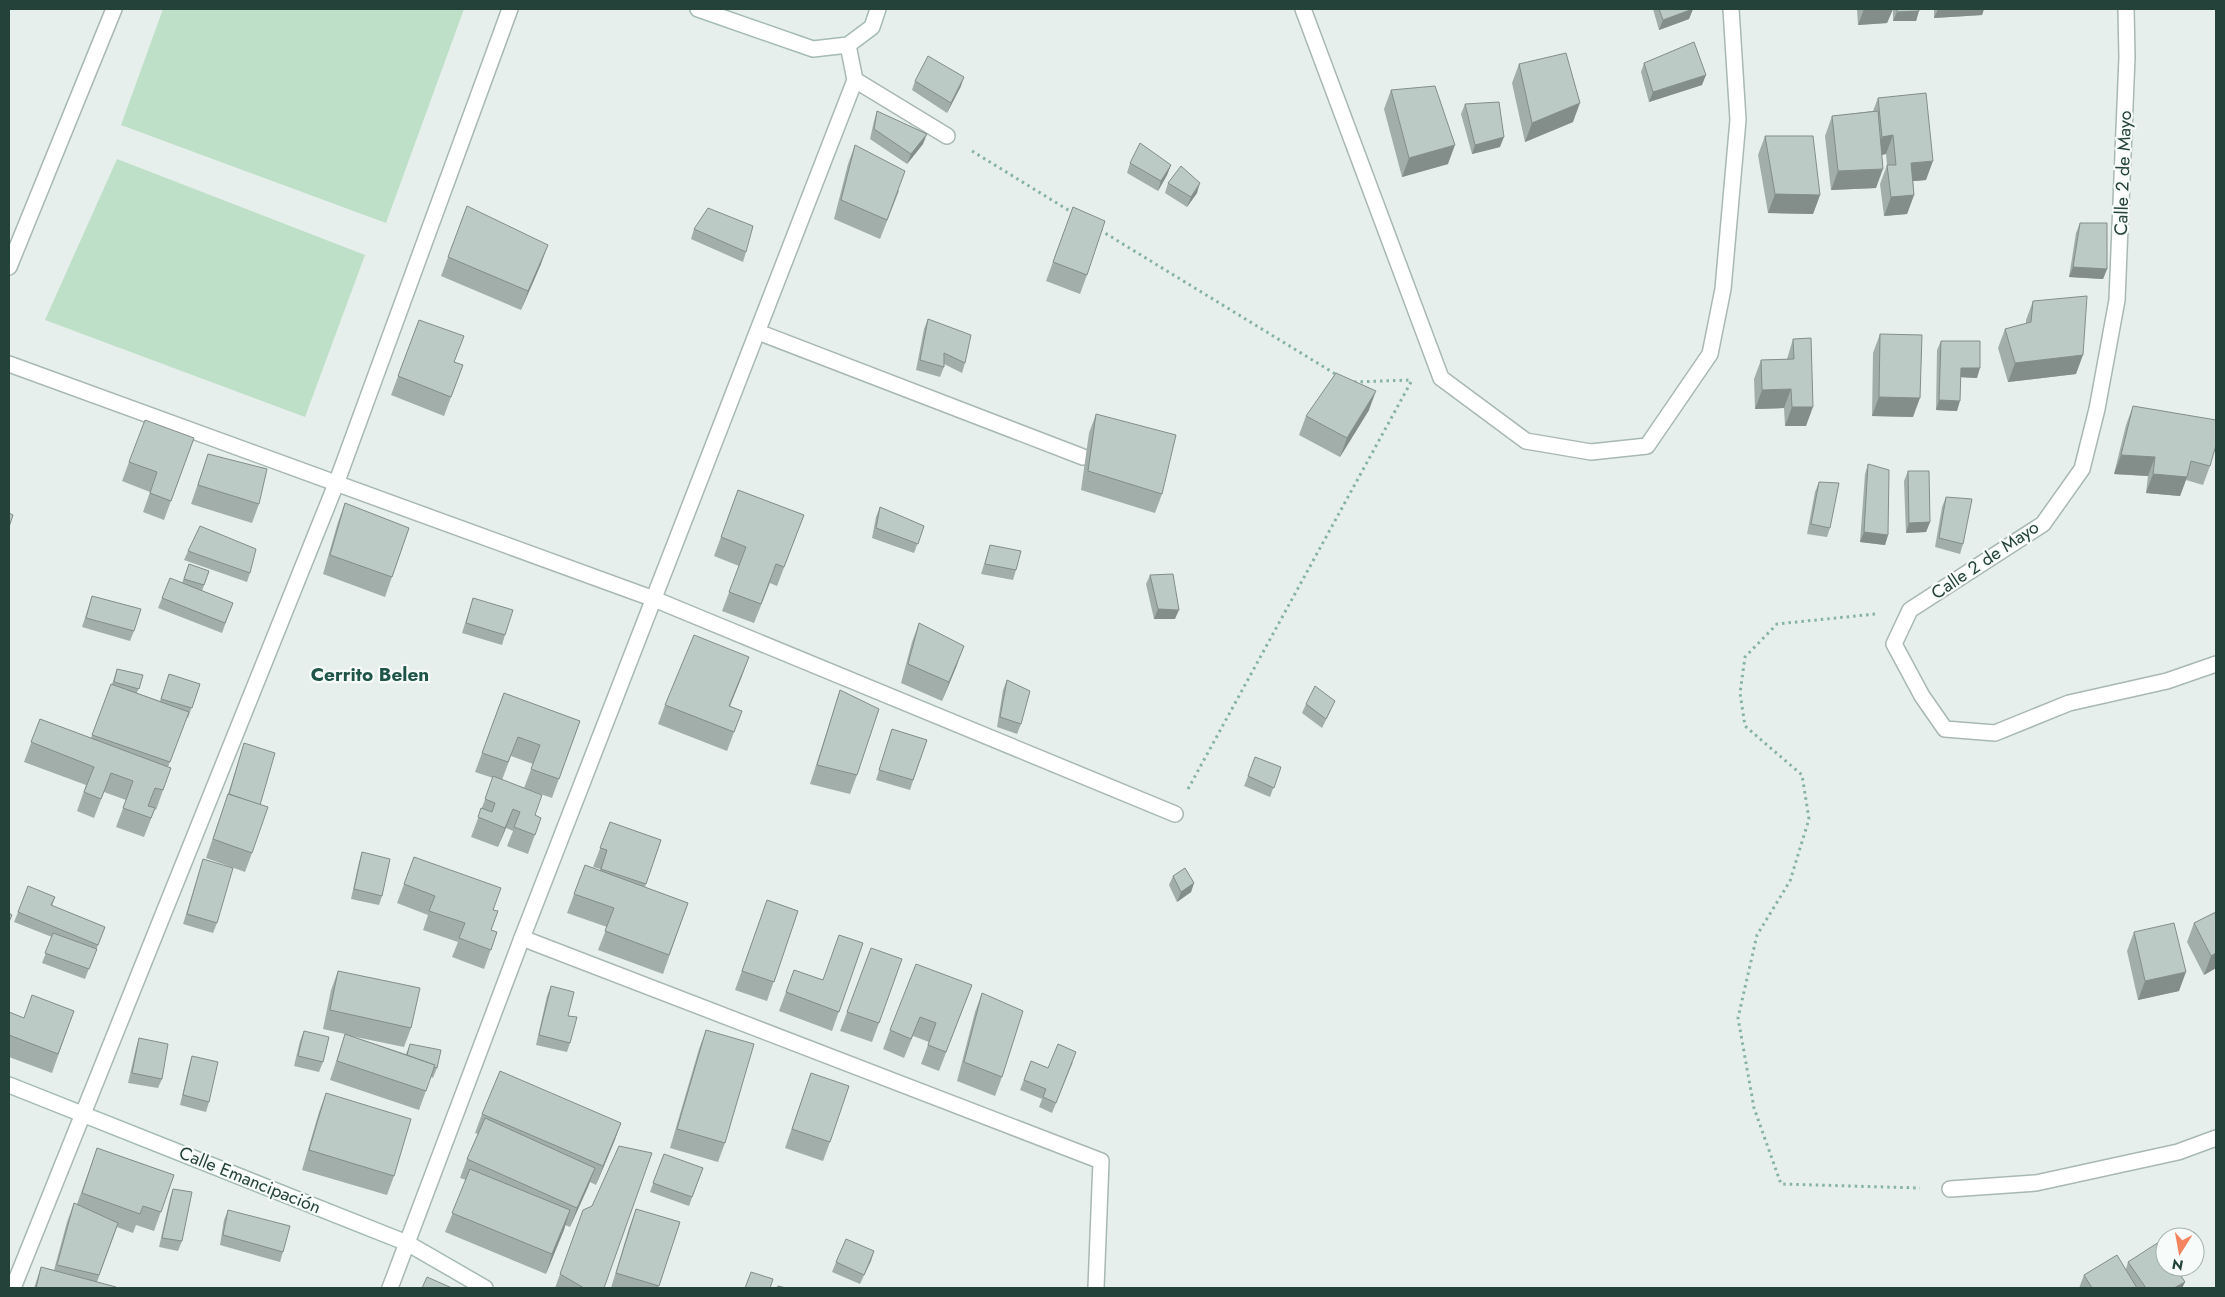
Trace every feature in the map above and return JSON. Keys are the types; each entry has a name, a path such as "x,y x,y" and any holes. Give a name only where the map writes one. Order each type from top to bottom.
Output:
{"street":[{"path":"9,267 114,9"},
{"path":"13,1288 336,484 510,9"},
{"path":"698,9 813,49 848,45 872,27 878,9"},
{"path":"1303,9 1441,378 1526,440 1590,452 1647,446 1710,354 1723,289 1738,120 1731,9"},
{"name":"Calle 2 de Mayo","path":"1910,610 2043,524 2082,470 2097,409 2117,300 2127,56 2126,9"},
{"path":"390,1288 522,938 855,80 848,45"},
{"path":"855,80 947,136"},
{"path":"758,332 1082,456"},
{"path":"9,364 654,599 1174,814"},
{"path":"1910,610 1894,644 1922,696 1945,729 1995,733 2068,704 2167,681 2216,664"},
{"path":"522,938 1101,1161 1096,1288"},
{"name":"Calle Emancipación","path":"9,1085 407,1243 485,1288"},
{"path":"1950,1189 2036,1183 2178,1152 2216,1138"}],"path":[{"path":"947,136 1081,218"},
{"path":"1098,229 1341,377"},
{"path":"1174,814 1413,379 1350,382"},
{"path":"1910,610 1777,624 1745,657 1740,694 1745,726 1802,776 1809,820 1790,881 1757,935 1738,1018 1754,1108 1781,1184 1950,1189"}],"green space":[{"path":"163,9 464,9 386,223 121,125"},
{"path":"117,159 365,255 305,417 45,320"}],"building":[{"path":"1659,9 1693,9 1663,20"},
{"path":"1897,9 1919,9 1919,11 1897,12"},
{"path":"1694,42 1706,75 1653,92 1644,63"},
{"path":"1566,53 1580,103 1532,123 1519,64"},
{"path":"928,56 964,77 951,103 915,81"},
{"path":"1435,86 1455,145 1409,158 1391,90"},
{"path":"1926,93 1933,161 1911,163 1914,195 1891,197 1887,165 1896,165 1893,135 1882,137 1878,98"},
{"path":"1499,102 1504,137 1475,145 1465,104"},
{"path":"877,111 927,134 911,154 874,129"},
{"path":"1878,111 1883,169 1838,171 1832,116"},
{"path":"1765,136 1813,136 1820,195 1775,194"},
{"path":"1140,143 1171,165 1161,181 1130,163"},
{"path":"855,145 905,171 887,220 841,200"},
{"path":"1181,166 1200,183 1191,197 1168,183"},
{"path":"467,206 548,245 528,291 448,257"},
{"path":"1073,207 1105,221 1087,275 1053,262"},
{"path":"708,208 753,226 746,252 694,229"},
{"path":"2080,223 2107,223 2107,269 2073,267"},
{"path":"2087,296 2083,355 2015,363 2005,329 2031,322 2033,301"},
{"path":"928,319 971,335 965,363 944,353 944,367 920,360"},
{"path":"419,320 464,336 454,362 463,365 451,397 398,376"},
{"path":"1880,334 1922,335 1920,398 1879,397"},
{"path":"1811,338 1813,407 1792,407 1791,389 1762,390 1761,360 1794,359 1793,339"},
{"path":"1941,341 1980,341 1980,368 1961,368 1960,401 1939,400"},
{"path":"1336,373 1376,391 1347,438 1306,416"},
{"path":"2133,406 2216,420 2216,445 2210,466 2191,461 2187,477 2153,474 2155,457 2121,455"},
{"path":"1096,414 1176,435 1162,494 1088,471"},
{"path":"145,420 194,438 171,501 150,493 157,472 129,462"},
{"path":"208,454 267,469 259,504 198,485"},
{"path":"1868,464 1889,470 1888,535 1864,532"},
{"path":"1908,471 1929,471 1930,522 1909,523"},
{"path":"1819,482 1839,483 1830,528 1811,524"},
{"path":"738,490 804,515 784,567 776,564 761,604 729,592 746,547 721,537"},
{"path":"1946,497 1972,499 1963,544 1939,538"},
{"path":"345,503 409,528 392,577 330,555"},
{"path":"880,507 924,526 918,544 876,528"},
{"path":"9,513 13,515 9,527"},
{"path":"200,526 256,549 250,573 188,551"},
{"path":"990,545 1021,551 1016,570 985,564"},
{"path":"189,564 209,571 204,585 184,579"},
{"path":"1173,574 1179,610 1158,609 1150,575"},
{"path":"170,578 233,603 225,623 162,598"},
{"path":"92,596 141,609 134,631 86,618"},
{"path":"473,598 513,610 505,635 466,623"},
{"path":"919,623 964,646 949,682 908,664"},
{"path":"694,635 749,657 729,706 742,711 734,732 665,705"},
{"path":"117,669 143,675 139,689 114,682"},
{"path":"169,674 200,684 192,708 161,699"},
{"path":"1007,680 1030,691 1021,724 1000,717"},
{"path":"111,684 189,712 170,762 92,735"},
{"path":"1315,686 1335,701 1326,719 1306,704"},
{"path":"840,690 879,709 857,775 817,765"},
{"path":"504,693 580,721 559,779 531,769 540,745 518,737 508,762 482,753"},
{"path":"40,719 171,768 163,790 155,788 148,806 155,808 151,818 123,808 133,781 111,773 101,799 84,792 94,767 31,742"},
{"path":"892,729 927,740 913,780 879,770"},
{"path":"244,743 275,753 260,805 229,794"},
{"path":"1255,757 1281,767 1274,788 1248,776"},
{"path":"493,776 542,795 535,815 541,818 535,835 514,827 520,812 513,809 505,828 478,817 481,808 492,812 495,803 485,799"},
{"path":"228,794 268,807 252,853 213,839"},
{"path":"610,822 661,840 646,884 601,869 607,850 600,848"},
{"path":"362,852 390,859 382,896 354,889"},
{"path":"414,857 501,888 493,910 498,911 491,930 497,932 491,950 459,938 465,923 429,911 435,896 404,884"},
{"path":"203,859 233,868 217,923 187,914"},
{"path":"585,865 688,903 669,955 605,931 614,908 574,894"},
{"path":"1185,868 1194,883 1181,892 1173,876"},
{"path":"28,886 55,897 51,905 105,927 98,945 18,912"},
{"path":"767,900 798,911 774,982 742,971"},
{"path":"2216,912 2216,953 2211,956 2194,923"},
{"path":"2174,923 2186,972 2145,981 2134,932"},
{"path":"53,933 97,949 89,969 45,953"},
{"path":"839,935 863,943 839,1012 786,992 794,970 823,980"},
{"path":"871,948 902,959 879,1023 847,1012"},
{"path":"916,964 972,985 946,1052 928,1045 936,1023 920,1017 911,1039 890,1030"},
{"path":"338,971 420,988 411,1028 330,1010"},
{"path":"551,986 574,992 568,1016 577,1017 570,1043 539,1035"},
{"path":"982,993 1023,1011 1002,1077 964,1062"},
{"path":"32,995 74,1011 58,1054 9,1035 9,1012 24,1018"},
{"path":"706,1030 754,1044 725,1143 677,1129"},
{"path":"304,1031 329,1037 323,1062 298,1056"},
{"path":"345,1034 435,1065 426,1091 337,1061"},
{"path":"139,1038 168,1044 162,1079 132,1073"},
{"path":"410,1044 441,1050 437,1068 434,1067 435,1065 407,1055"},
{"path":"1058,1044 1076,1052 1056,1103 1043,1097 1046,1089 1024,1080 1031,1061 1048,1068"},
{"path":"192,1056 218,1062 209,1102 183,1095"},
{"path":"500,1071 621,1123 603,1166 482,1114"},
{"path":"811,1073 849,1086 830,1142 792,1129"},
{"path":"326,1093 411,1119 394,1176 309,1150"},
{"path":"485,1118 595,1168 577,1208 467,1159"},
{"path":"619,1146 652,1153 604,1288 584,1288 560,1274 583,1210 592,1206"},
{"path":"97,1148 174,1175 161,1212 143,1206 140,1214 82,1193"},
{"path":"664,1154 703,1168 692,1197 653,1183"},
{"path":"470,1169 570,1210 552,1254 452,1213"},
{"path":"173,1189 192,1192 182,1241 162,1238"},
{"path":"74,1203 118,1223 99,1275 57,1265"},
{"path":"636,1209 680,1222 659,1286 616,1273"},
{"path":"228,1210 290,1226 283,1252 223,1235"},
{"path":"846,1239 874,1251 864,1275 836,1262"},
{"path":"2155,1245 2155,1277 2182,1277 2185,1282 2174,1288 2146,1288 2128,1262"},
{"path":"2117,1255 2137,1288 2092,1288 2084,1275"},
{"path":"41,1267 116,1287 116,1288 36,1288"},
{"path":"751,1272 773,1279 770,1288 745,1288"},
{"path":"427,1277 452,1288 422,1288"}],"district":[{"name":"Cerrito Belen","path":"370,674"}]}
